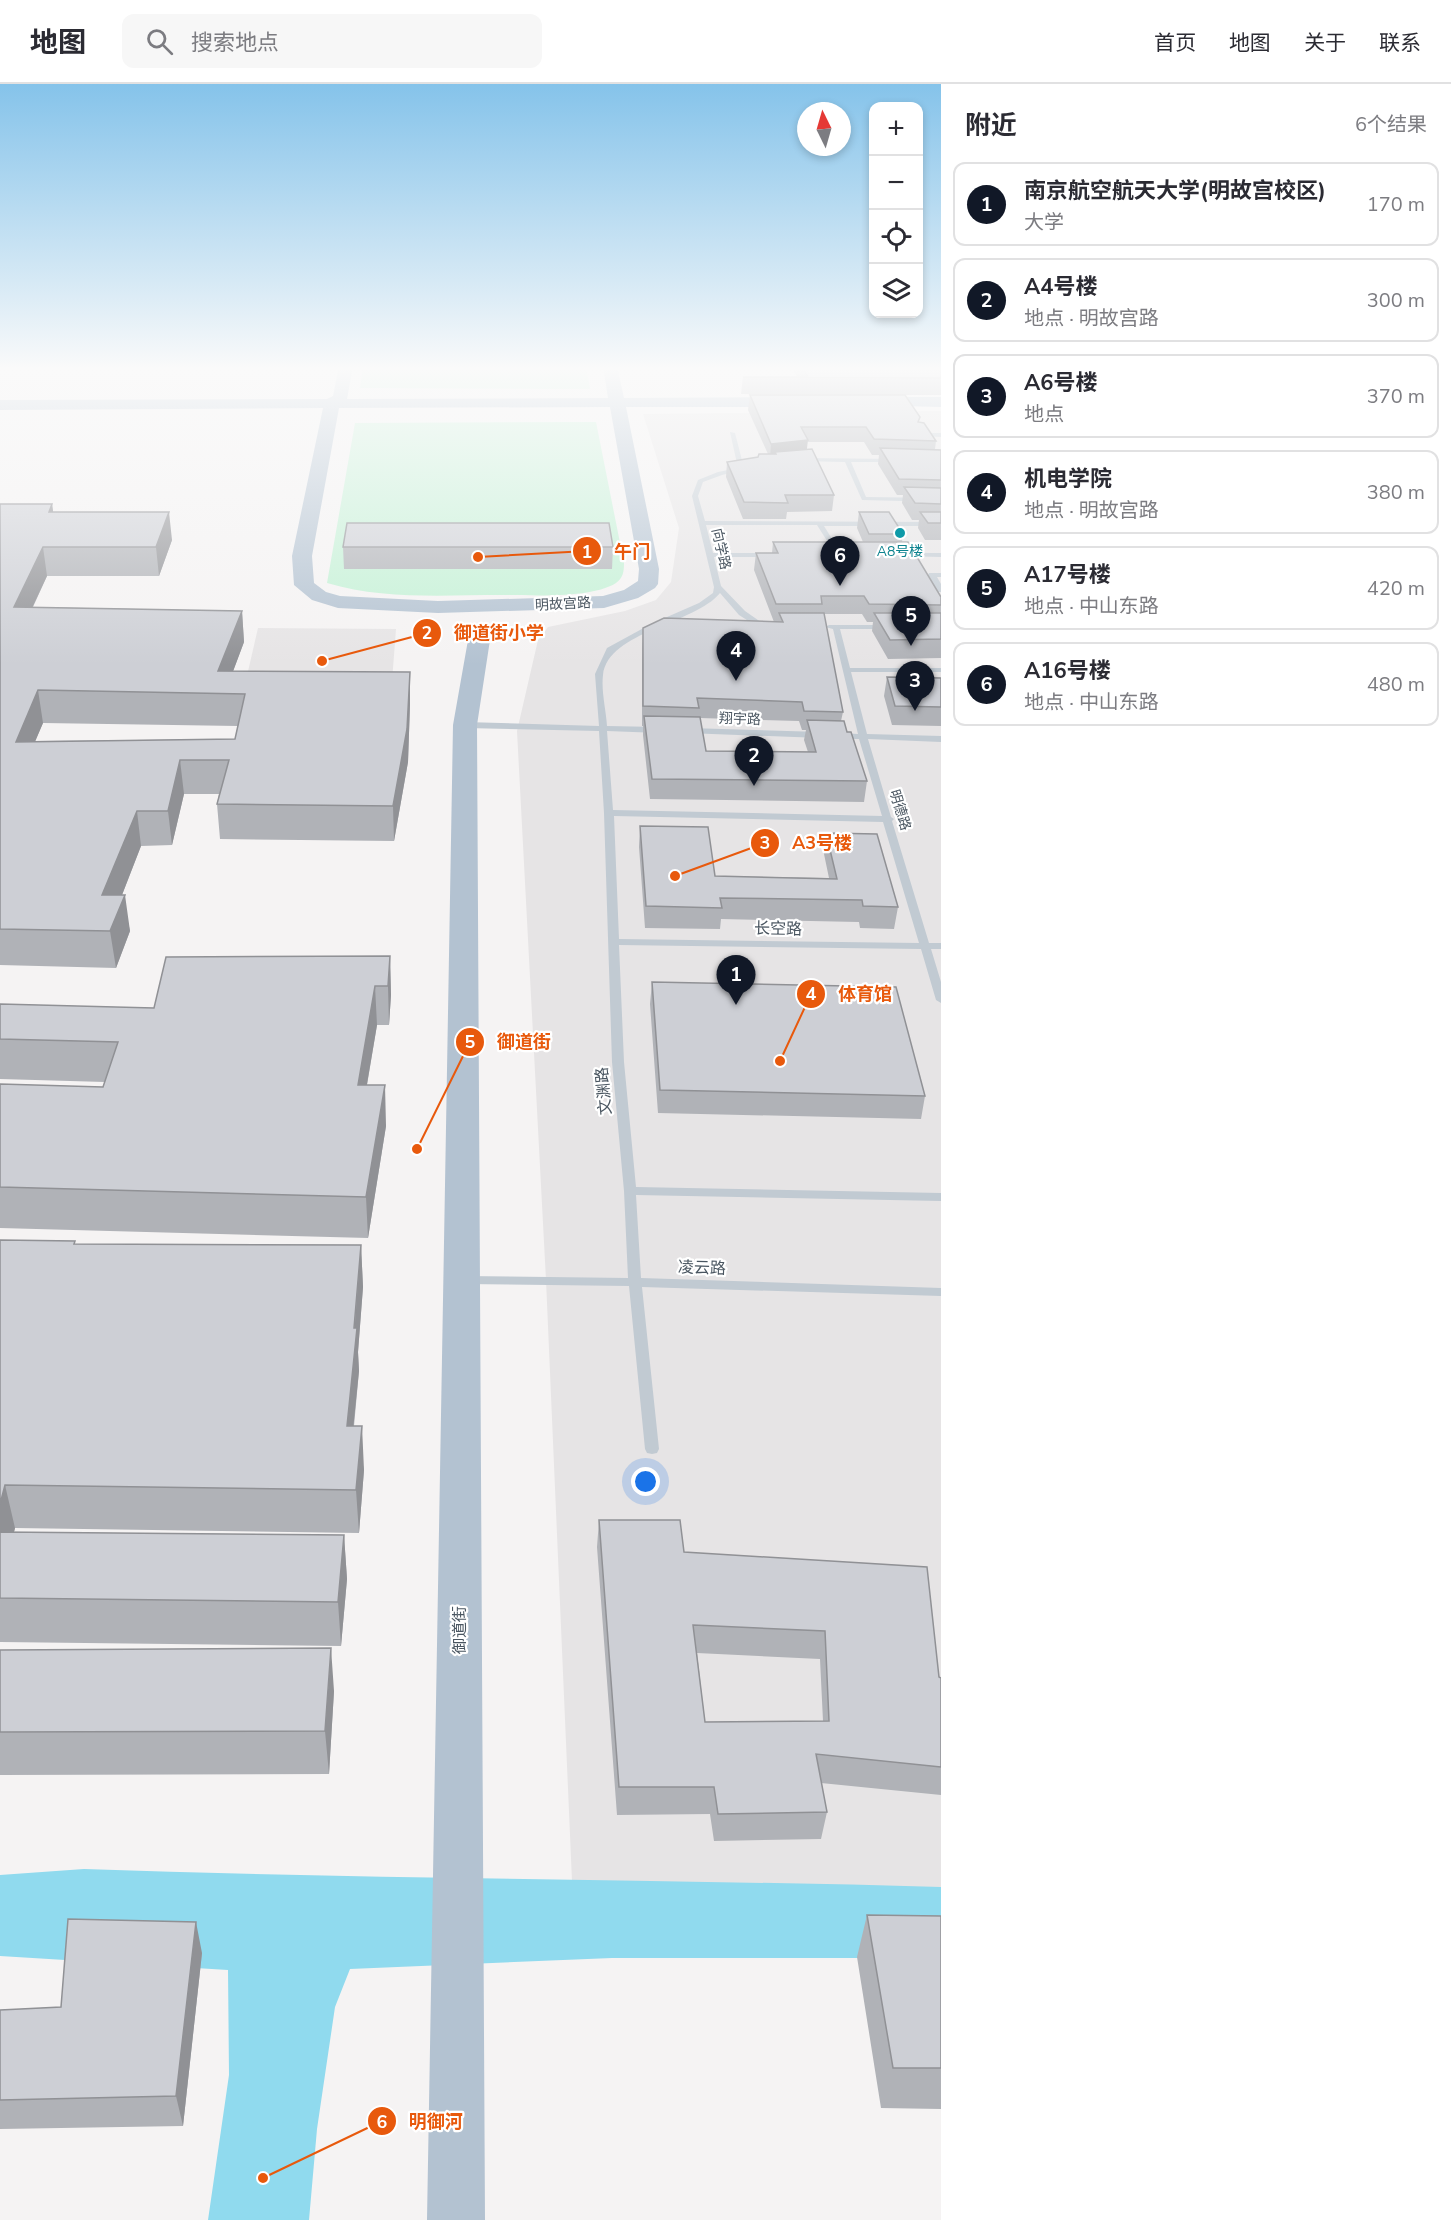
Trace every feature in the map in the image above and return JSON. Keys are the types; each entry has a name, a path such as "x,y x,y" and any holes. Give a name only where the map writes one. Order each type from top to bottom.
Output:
{"main road":[{"name":"明故宫路","path":"322,466 302,556 304,585 319,596 338,602 438,608 604,602 631,594 648,584 649,569 629,466"},
{"path":"438,608 495,630 537,606"},
{"name":"御道街","path":"456,2220 465,725 495,630"}],"lane":[{"name":"向学路","path":"602,728 599,674 610,650 654,626 702,605 716,594 718,587 704,524 695,496 700,481 720,473 750,466"},
{"path":"850,466 868,507"},
{"path":"864,499 941,500"},
{"path":"871,515 875,523"},
{"path":"819,523 839,555"},
{"path":"704,524 941,524"},
{"path":"710,555 781,555"},
{"path":"828,555 851,555"},
{"path":"897,555 941,555"},
{"path":"920,555 941,590"},
{"path":"932,575 941,575"},
{"path":"718,587 742,613 764,627"},
{"path":"654,626 676,626"},
{"path":"742,627 774,627"},
{"path":"815,627 894,627"},
{"name":"明德路","path":"836,627 863,737 941,1000"},
{"path":"846,670 941,670"},
{"path":"465,725 673,731"},
{"name":"文渊路","path":"602,728 609,813 618,1062 630,1191 635,1282 652,1449"},
{"name":"翔宇路","path":"685,731 941,739"},
{"path":"609,813 889,819"},
{"name":"长空路","path":"614,942 941,946"},
{"path":"630,1191 941,1197"},
{"name":"凌云路","path":"462,1280 635,1282 941,1292"}],"shaded area":[{"path":"659,466 941,466 941,1888 572,1881 546,1280 517,731 538,640 548,627 625,611 656,600 671,582 679,528"},
{"path":"258,628 396,629 391,694 243,693"}],"green space":[{"path":"348,466 605,466 624,563 620,579 605,588 592,592 560,595 436,596 370,592 327,583"}],"water":[{"path":"84,1869 941,1887 941,1958 612,1958 350,1969 335,2007 317,2129 309,2220 208,2220 229,2075 228,1970 0,1956 0,1875"}],"building":[{"path":"729,466 820,466 834,495 785,495 788,503 744,502"},
{"path":"891,466 941,466 941,480 899,479"},
{"path":"904,487 941,488 941,504 915,503"},
{"path":"0,504 52,504 49,512 169,512 156,547 43,547 14,607 242,611 218,671 410,672 407,729 393,806 217,804 229,760 180,760 168,811 137,811 102,895 125,895 110,931 0,929","holes":["38,690 245,694 235,739 16,742"]},
{"path":"859,512 889,512 903,534 869,534"},
{"path":"920,512 941,512 941,523 928,523"},
{"path":"347,523 609,523 613,547 343,547"},
{"path":"773,542 908,542 941,597 941,605 869,604 864,596 821,596 822,604 776,604 756,553 778,553"},
{"path":"779,613 824,613 843,712 804,711 802,702 697,698 699,708 643,706 643,628 664,618 783,622"},
{"path":"874,613 941,613 941,639 890,640"},
{"path":"887,677 941,678 941,707 895,706"},
{"path":"644,716 700,717 706,751 816,752 807,720 844,721 847,732 851,732 867,781 652,779"},
{"path":"640,826 708,827 715,876 837,879 826,833 877,834 898,907 863,906 862,900 720,898 722,908 646,906"},
{"path":"390,956 388,986 375,986 358,1085 385,1085 366,1197 0,1187 0,1084 103,1087 118,1042 0,1039 0,1004 154,1008 166,957"},
{"path":"652,982 896,987 925,1096 660,1090"},
{"path":"0,1240 75,1241 74,1244 361,1245 354,1328 357,1328 347,1426 362,1426 356,1490 5,1485 0,1504"},
{"path":"599,1520 680,1520 684,1552 927,1567 939,1677 941,1678 941,1767 816,1754 827,1812 718,1814 714,1787 619,1787","holes":["693,1625 825,1631 829,1721 705,1722"]},
{"path":"0,1532 344,1535 338,1602 0,1598"},
{"path":"331,1648 325,1731 0,1732 0,1650"},
{"path":"867,1915 941,1916 941,2068 893,2068"},
{"path":"68,1919 196,1922 176,2096 0,2100 0,2010 61,2007"}],"place":[{"name":"A8号楼","path":"900,533"},
{"name":"午门","path":"478,557"},
{"name":"A16号楼","path":"840,586"},
{"name":"A17号楼","path":"911,646"},
{"name":"御道街小学","path":"322,661"},
{"name":"机电学院","path":"736,681"},
{"name":"A6号楼","path":"915,711"},
{"name":"A4号楼","path":"754,786"},
{"name":"A3号楼","path":"675,876"},
{"name":"南京航空航天大学(明故宫校区)","path":"736,1005"},
{"name":"体育馆","path":"780,1061"},
{"name":"御道街","path":"417,1149"},
{"name":"明御河","path":"263,2178"}]}
